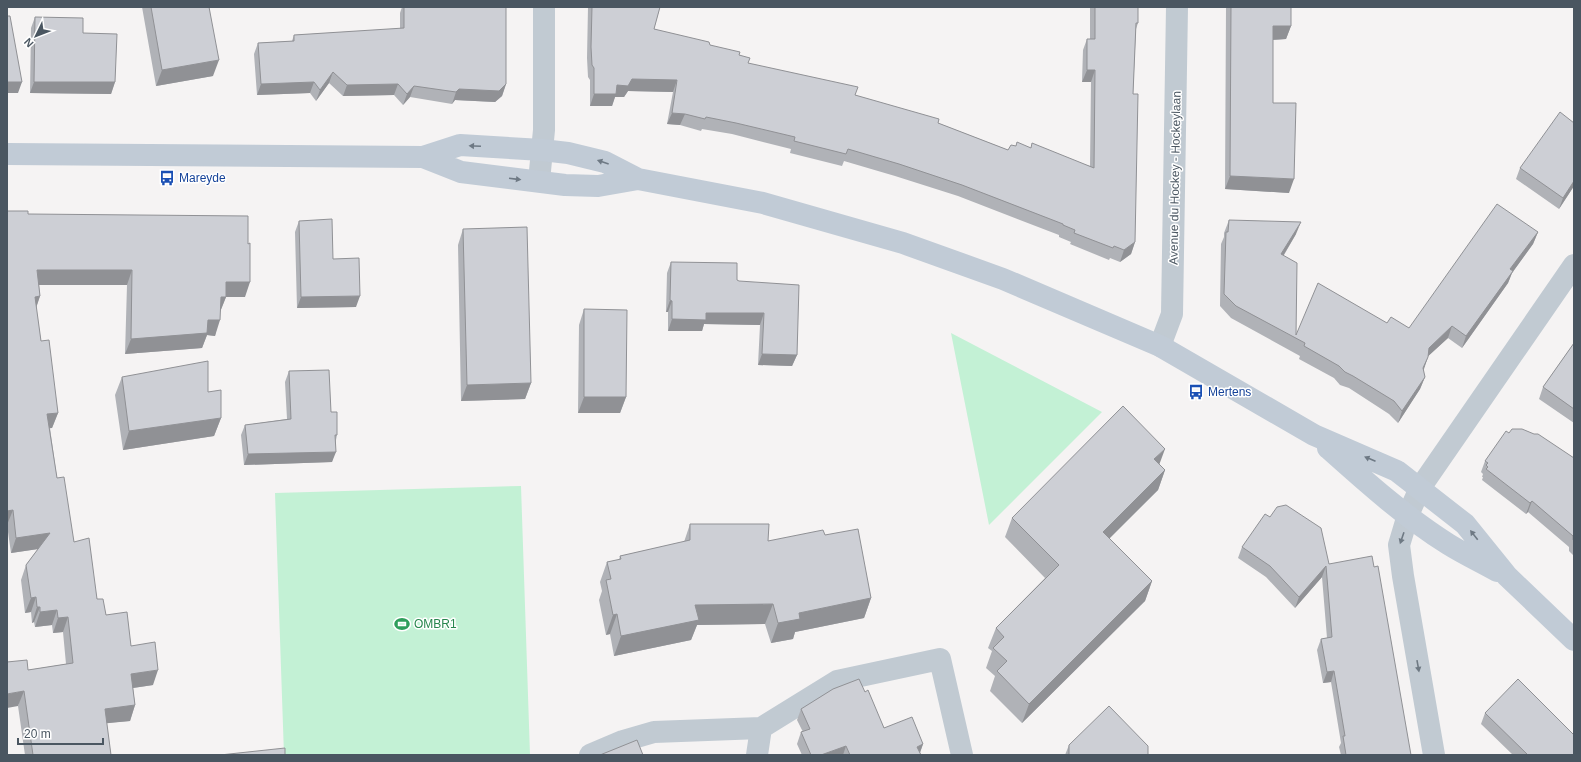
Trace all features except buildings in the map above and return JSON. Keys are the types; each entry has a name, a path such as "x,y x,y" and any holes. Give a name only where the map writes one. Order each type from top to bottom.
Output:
{"street":[{"path":"539,181 544,130 544,7"},
{"name":"Avenue du Hockey - Hockeylaan","path":"1160,346 1172,314 1177,7"},
{"path":"7,154 424,157 460,145 542,150 568,153 605,162 638,179 763,203 904,243 1003,279 1160,346 1314,435 1397,471 1465,524 1507,576 1574,640"},
{"path":"424,157 461,172 565,185 598,186 638,179"},
{"path":"1434,755 1402,576 1399,545 1408,515 1420,488 1574,265"},
{"path":"1314,435 1379,494 1448,544 1507,576"},
{"path":"590,755 623,741 654,732 761,728 837,681 940,659 962,755"},
{"path":"757,755 761,728"}],"green space":[{"path":"951,333 1102,412 989,525"},
{"name":"OMBR1","path":"521,486 530,755 284,755 275,493"}],"place":[{"name":"Mareyde","path":"167,178"},
{"name":"Mertens","path":"1196,392"},
{"name":"OMBR1","path":"402,624"}]}
